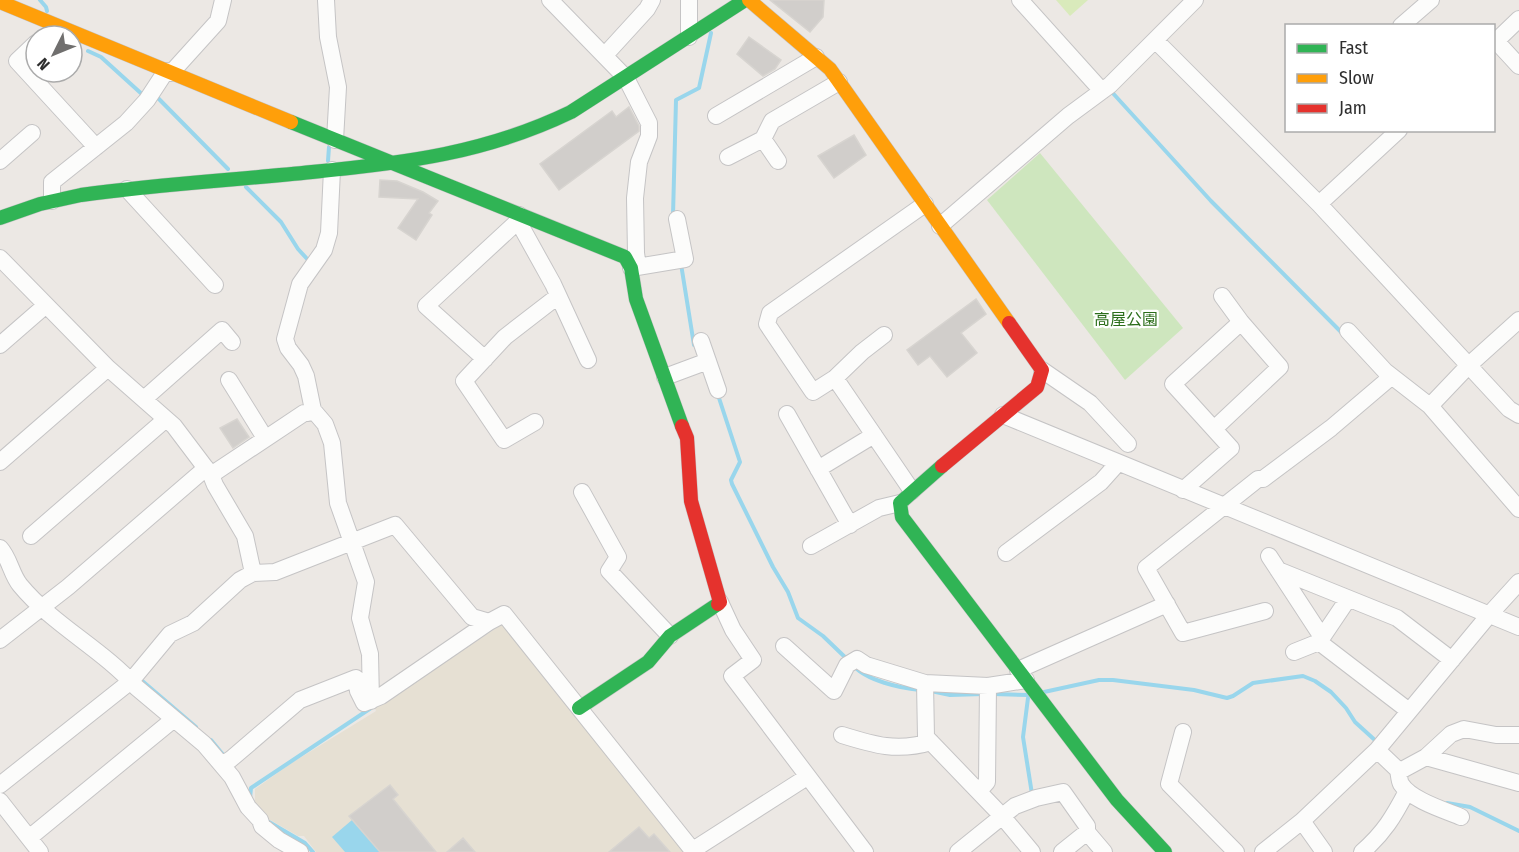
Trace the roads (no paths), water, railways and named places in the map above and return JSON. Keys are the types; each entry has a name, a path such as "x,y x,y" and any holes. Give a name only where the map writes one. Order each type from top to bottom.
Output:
{"street":[{"path":"52,201 52,183 133,115 169,72 218,21 223,0"},
{"path":"326,0 328,37 338,87 335,140"},
{"path":"550,0 626,78 649,123 649,136 639,162 635,198 636,299 687,438 690,501 720,602 733,630 753,660 732,676 866,852"},
{"path":"605,55 647,9 652,0"},
{"path":"688,0 689,37"},
{"path":"0,218 52,201 127,189 393,165 477,148 552,122 626,78 747,0 830,69 1042,370 1090,403 1128,444"},
{"path":"1020,0 1106,88"},
{"path":"940,226 1068,116 1106,88 1195,0"},
{"path":"1403,24 1431,0"},
{"path":"0,2 42,24"},
{"path":"1519,19 1495,42 1519,66"},
{"path":"1155,40 1319,204 1509,409 1519,415"},
{"path":"84,41 169,72 518,218 625,257 635,268"},
{"path":"24,54 17,61 24,69"},
{"path":"716,116 816,57"},
{"path":"728,158 763,139 772,121 839,82"},
{"path":"38,84 96,147"},
{"path":"1319,204 1397,132"},
{"path":"0,161 32,133"},
{"path":"763,139 778,161"},
{"path":"332,170 329,233 324,250 300,284 285,339 288,348 306,376 313,410 325,424 332,442 338,502 350,542 366,582 360,618 370,654 370,701"},
{"path":"127,189 214,285"},
{"path":"884,335 835,378 813,392 767,324 770,313 925,204"},
{"path":"518,218 588,360"},
{"path":"485,359 426,306 518,218"},
{"path":"635,268 685,259 677,219"},
{"path":"0,258 108,368 174,426 209,471 244,536 253,573"},
{"path":"535,422 504,440 464,381 505,337 558,296"},
{"path":"1214,429 1281,367 1241,322 1222,296"},
{"path":"0,345 46,305"},
{"path":"1430,406 1469,365 1519,320"},
{"path":"1183,490 1231,448 1173,384 1241,322"},
{"path":"144,399 222,330 232,342"},
{"path":"1348,331 1389,378 1430,406 1519,509"},
{"path":"700,341 704,363 718,390"},
{"path":"665,377 704,363"},
{"path":"0,462 108,368"},
{"path":"810,546 879,508 906,497 1037,387 1042,370"},
{"path":"835,378 874,435 906,497 902,517 1117,800 1165,852"},
{"path":"1265,611 1183,633 1146,568 1258,478 1263,479 1331,428 1389,378"},
{"path":"229,380 265,438"},
{"path":"0,640 209,471 304,413 313,410"},
{"path":"787,414 850,525"},
{"path":"1003,416 1519,627"},
{"path":"31,536 166,419"},
{"path":"818,469 874,435"},
{"path":"1006,554 1101,482 1118,463"},
{"path":"582,492 618,557 609,571 670,636"},
{"path":"0,785 134,678 170,634 193,622 240,580 253,573 275,572 395,525 472,617 489,622"},
{"path":"0,548 20,585 134,678 174,719 226,762 248,807 260,820 262,826 279,840 300,852"},
{"path":"1409,711 1321,639 1274,563 1348,599 1397,618 1452,660"},
{"path":"1263,852 1302,821 1379,747 1519,582"},
{"path":"1294,652 1321,639 1348,599"},
{"path":"579,708 648,662 670,636 720,602"},
{"path":"784,646 834,691 849,662 857,658 866,665 925,688 988,691 1030,685 1167,604"},
{"path":"226,762 300,700 356,678 358,691 364,703 370,701 504,614 693,851 807,777"},
{"path":"925,688 926,737 979,791 1032,852"},
{"path":"979,791 987,782 988,691"},
{"path":"29,838 174,719"},
{"path":"1402,769 1426,757 1451,734 1464,729 1496,735 1519,735"},
{"path":"1184,732 1169,784 1236,852"},
{"path":"842,735 880,747 917,746 931,742"},
{"path":"1379,747 1402,769"},
{"path":"1426,757 1519,783"},
{"path":"1402,769 1400,782 1407,791 1461,817"},
{"path":"1368,850 1393,818 1407,791"},
{"path":"958,852 1000,814 1036,798 1063,792 1087,826 1087,832 1104,852"},
{"path":"0,801 40,852"},
{"path":"1302,821 1323,852"},
{"path":"1062,852 1087,832"}],"water":[{"path":"352,820 380,852 345,852 332,837"}],"waterway":[{"path":"40,0 47,11"},
{"path":"673,215 676,100 699,88 711,33"},
{"path":"88,51 101,57 144,96 145,94"},
{"path":"1110,90 1211,201 1343,334"},
{"path":"156,96 228,169"},
{"path":"328,161 329,147"},
{"path":"246,187 281,222 298,249 309,261"},
{"path":"681,264 694,345"},
{"path":"718,395 740,462 731,480 732,484 773,567 788,592 798,618 823,636 848,660"},
{"path":"853,665 859,671 875,679 920,690"},
{"path":"1044,692 1099,680 1113,680 1194,690 1227,698 1253,683 1303,676 1331,692 1355,722 1377,742"},
{"path":"140,679 196,727"},
{"path":"931,691 950,695 983,694"},
{"path":"993,694 1028,695"},
{"path":"1028,698 1023,737 1032,794"},
{"path":"250,798 251,788 371,708"},
{"path":"211,740 225,757"},
{"path":"1447,803 1470,807 1519,831"},
{"path":"269,822 305,843 313,852"}],"park label":[{"name":"高屋公園","path":"1126,319"}]}
